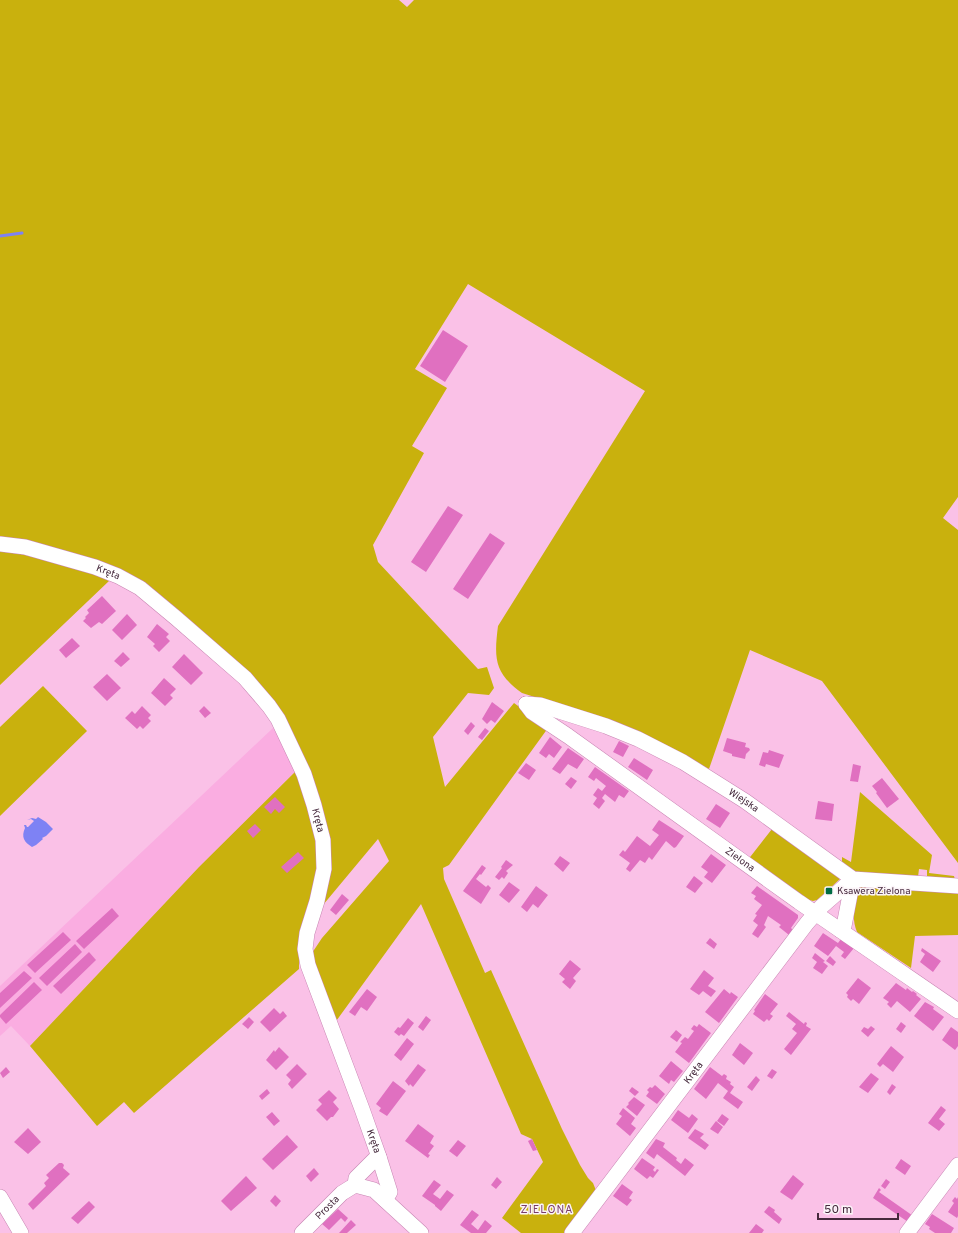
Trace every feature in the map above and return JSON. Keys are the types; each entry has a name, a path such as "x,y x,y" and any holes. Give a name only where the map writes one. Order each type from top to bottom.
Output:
{"street":[{"name":"Kręta","path":"0,544 25,547 95,568 118,576 140,588 245,678 278,719 304,774 323,840 324,869 307,933 305,949 308,965 379,1157 390,1192 385,1200"},
{"name":"Wiejska","path":"526,704 540,704 606,726 638,739 683,762 745,801 853,879"},
{"name":"Zielona","path":"526,704 532,712 568,736 815,913 958,1011"},
{"name":"Kręta","path":"572,1233 815,913 853,879"},
{"path":"840,930 844,926 853,879 958,886"},
{"name":"Prosta","path":"302,1233 342,1193 355,1185 356,1178 375,1159 379,1157"},
{"path":"907,1233 958,1165"},
{"path":"355,1185 374,1190 422,1233"},
{"path":"0,1197 22,1233"}],"shaded area":[{"path":"0,0 399,0 407,7 414,0 958,0 958,497 943,518 958,530 958,863 822,681 750,650 709,769 620,724 522,693 513,686 501,671 496,656 498,626 645,391 468,284 415,369 447,388 412,446 424,453 373,545 378,562 478,669 487,667 494,688 489,695 468,693 433,737 445,787 514,703 548,728 449,865 443,868 444,879 485,973 491,970 562,1129 580,1165 593,1183 597,1193 565,1233 521,1233 502,1218 543,1162 532,1139 521,1134 421,904 334,1024 312,953 322,938 389,861 378,839 318,911 327,879 283,718 140,581 0,539"},
{"path":"0,549 84,569 109,581 0,685"},
{"path":"43,686 87,731 0,816 0,727"},
{"path":"273,728 297,770 199,867 30,1046 11,1026 0,1036 0,986"},
{"path":"297,770 321,856 299,945 299,969 134,1113 124,1102 97,1126 30,1046 199,867"},
{"path":"860,792 932,855 929,873 954,876 955,880 927,878 927,870 919,869 918,877 854,872 842,863 842,857 851,862"},
{"path":"38,817 53,829 32,847 23,837 25,828 24,825 28,827 34,821 31,819 27,820 32,818 36,819"},
{"path":"772,829 840,879 817,900 813,901 806,899 747,861"},
{"path":"864,885 958,892 958,935 915,936 911,968 857,932 854,922 855,901 857,890"}],"building":[{"path":"443,330 468,346 445,382 420,366"},
{"path":"448,506 463,515 426,572 411,562"},
{"path":"490,533 505,543 468,599 453,589"},
{"path":"102,596 116,611 102,624 99,622 91,628 83,621 89,613 87,610"},
{"path":"127,614 137,625 122,640 112,630"},
{"path":"157,624 169,634 166,637 170,641 159,652 153,646 155,644 147,637"},
{"path":"72,638 80,646 66,658 59,650"},
{"path":"123,652 130,659 121,667 114,661"},
{"path":"184,654 203,673 191,685 172,667"},
{"path":"107,674 121,688 107,701 93,687"},
{"path":"164,678 176,689 170,695 173,698 165,706 151,693"},
{"path":"492,702 504,711 495,723 491,720 487,724 482,719"},
{"path":"142,706 151,715 148,718 151,721 143,729 140,726 137,729 125,718 132,711 135,714"},
{"path":"204,706 211,713 205,718 199,711"},
{"path":"471,722 475,726 468,735 464,731"},
{"path":"485,728 489,731 482,740 478,737"},
{"path":"550,737 562,747 554,758 549,754 546,758 539,753"},
{"path":"727,738 746,743 745,747 749,748 750,750 746,754 745,759 732,756 732,754 723,751"},
{"path":"619,741 629,746 623,757 613,752"},
{"path":"568,748 584,759 577,769 568,764 560,774 552,769"},
{"path":"769,750 784,755 779,768 766,764 765,767 759,765 763,752 768,753"},
{"path":"634,758 653,770 647,780 628,767"},
{"path":"526,763 536,770 529,780 518,773"},
{"path":"853,764 861,766 858,782 850,781"},
{"path":"595,767 629,791 624,798 619,795 615,802 605,794 602,798 605,801 599,809 593,804 597,798 593,795 598,788 602,791 606,786 596,778 594,781 588,777"},
{"path":"571,777 577,781 571,789 565,784"},
{"path":"882,778 899,799 887,808 872,786"},
{"path":"275,797 285,807 279,813 275,809 271,814 264,807"},
{"path":"818,801 834,804 832,821 815,819"},
{"path":"716,804 730,813 720,828 706,819"},
{"path":"659,820 684,836 674,848 666,841 652,860 649,857 645,863 640,860 630,872 626,869 630,863 619,855 623,850 625,852 637,836 650,846 659,835 652,830"},
{"path":"255,824 261,830 253,838 247,831"},
{"path":"298,852 304,858 287,873 281,867"},
{"path":"711,854 726,865 712,883 704,877 708,872 701,867"},
{"path":"560,856 570,863 563,872 554,864"},
{"path":"506,860 513,865 506,871 508,873 504,879 502,877 499,880 495,877"},
{"path":"482,865 486,868 476,879 486,887 488,885 491,888 481,904 463,891"},
{"path":"694,876 703,883 695,893 686,887"},
{"path":"509,882 520,890 509,903 499,895"},
{"path":"536,886 548,895 538,908 533,904 527,912 521,907"},
{"path":"757,886 798,915 798,918 791,928 793,930 789,935 779,927 781,925 768,916 764,925 766,927 758,938 752,934 758,925 753,921 757,915 755,914 762,905 754,899 756,896 751,893"},
{"path":"342,894 349,900 336,915 330,910"},
{"path":"112,908 119,916 84,949 76,941"},
{"path":"63,932 71,940 35,973 27,965"},
{"path":"823,933 838,943 841,939 854,948 845,959 841,956 844,952 836,946 828,956 814,946"},
{"path":"710,938 717,944 714,949 706,943"},
{"path":"75,944 82,952 47,986 39,978"},
{"path":"922,948 941,961 933,972 920,962 925,954 921,951"},
{"path":"89,952 96,960 61,994 53,986"},
{"path":"815,953 825,961 823,962 828,966 822,974 813,968 817,962 812,958"},
{"path":"830,956 836,962 833,966 826,961"},
{"path":"570,960 581,969 573,978 576,981 570,989 562,982 565,979 559,974"},
{"path":"704,970 714,978 708,986 716,991 711,997 703,991 699,995 690,989"},
{"path":"24,971 32,978 0,1008 0,993"},
{"path":"858,978 871,988 859,1004 853,999 851,1001 847,997 848,995 846,993"},
{"path":"34,982 42,990 6,1024 0,1015"},
{"path":"896,983 906,990 907,988 912,992 913,991 921,999 910,1012 897,1001 891,1008 887,1004 889,1002 883,998"},
{"path":"367,989 377,997 367,1011 361,1007 355,1016 349,1012"},
{"path":"724,989 730,994 731,992 738,997 719,1023 705,1012"},
{"path":"765,994 778,1004 770,1014 773,1016 769,1021 767,1019 764,1022 753,1014 755,1011 754,1010"},
{"path":"925,1002 934,1007 933,1009 944,1017 933,1031 914,1016"},
{"path":"274,1008 280,1014 283,1011 287,1016 270,1032 260,1022"},
{"path":"789,1012 804,1024 805,1022 807,1023 806,1026 811,1029 791,1055 784,1049 797,1033 792,1029 796,1024 786,1016"},
{"path":"426,1016 431,1020 423,1031 418,1027"},
{"path":"249,1017 254,1022 248,1029 242,1024"},
{"path":"408,1018 414,1023 404,1036 401,1034 399,1036 394,1032 398,1027 400,1028"},
{"path":"901,1022 906,1026 901,1033 896,1029"},
{"path":"699,1024 711,1033 689,1063 675,1052 682,1043 680,1042 685,1037 688,1039 694,1031 691,1029 694,1025 697,1027"},
{"path":"871,1026 875,1029 868,1037 861,1031 864,1027 868,1029"},
{"path":"951,1027 958,1032 958,1046 955,1050 942,1040"},
{"path":"676,1030 682,1035 677,1042 670,1037"},
{"path":"407,1038 414,1044 401,1061 394,1055"},
{"path":"740,1043 753,1053 744,1065 732,1055"},
{"path":"891,1046 904,1057 893,1072 883,1064 880,1067 877,1064"},
{"path":"279,1047 289,1057 276,1070 266,1060 274,1050 275,1052"},
{"path":"671,1061 683,1071 674,1082 671,1080 669,1084 659,1076"},
{"path":"297,1064 307,1074 292,1089 288,1084 291,1080 286,1075"},
{"path":"418,1064 426,1070 413,1087 410,1084 409,1086 405,1081"},
{"path":"6,1067 10,1072 3,1078 0,1073"},
{"path":"710,1067 722,1076 724,1074 727,1076 726,1079 731,1082 730,1084 734,1087 730,1093 743,1102 738,1109 723,1098 728,1091 718,1083 706,1099 694,1089"},
{"path":"772,1069 777,1072 772,1079 767,1076"},
{"path":"871,1073 879,1079 868,1093 859,1087"},
{"path":"756,1076 760,1080 752,1091 747,1087"},
{"path":"393,1081 406,1091 387,1116 379,1111 381,1108 376,1104"},
{"path":"892,1084 896,1087 890,1095 887,1092"},
{"path":"655,1085 665,1094 657,1104 646,1096 649,1092 647,1090"},
{"path":"632,1087 639,1092 635,1096 629,1091"},
{"path":"267,1089 270,1093 262,1100 259,1096"},
{"path":"329,1090 337,1098 333,1102 339,1109 333,1117 327,1121 316,1110 322,1104 318,1100"},
{"path":"634,1097 645,1105 637,1116 626,1107"},
{"path":"941,1106 946,1110 939,1119 945,1124 939,1131 928,1123"},
{"path":"623,1108 635,1118 631,1124 636,1128 630,1136 616,1124 622,1116 619,1114"},
{"path":"678,1110 689,1118 692,1114 698,1119 688,1133 671,1120"},
{"path":"272,1112 280,1121 274,1126 266,1117"},
{"path":"722,1114 729,1119 724,1126 717,1121"},
{"path":"716,1121 723,1127 718,1134 710,1129"},
{"path":"418,1124 434,1136 430,1143 434,1146 428,1154 430,1155 428,1158 405,1141"},
{"path":"28,1128 41,1142 28,1154 14,1142"},
{"path":"695,1129 704,1134 700,1138 709,1145 705,1150 688,1138"},
{"path":"287,1135 298,1147 273,1170 262,1159"},
{"path":"532,1139 537,1150 533,1151 528,1141"},
{"path":"656,1139 665,1143 663,1147 677,1158 676,1160 681,1164 685,1158 694,1165 685,1176 657,1154 654,1159 646,1153"},
{"path":"458,1140 466,1146 457,1157 449,1151"},
{"path":"642,1158 655,1167 653,1170 655,1172 657,1169 659,1170 653,1178 650,1176 647,1179 634,1169"},
{"path":"901,1159 911,1166 905,1175 895,1168"},
{"path":"59,1163 64,1165 63,1168 70,1174 33,1210 28,1204 46,1186 44,1183 49,1178 46,1175"},
{"path":"314,1168 319,1174 311,1182 306,1176"},
{"path":"793,1175 804,1184 792,1200 780,1192"},
{"path":"246,1176 257,1188 231,1211 221,1201"},
{"path":"497,1177 502,1182 496,1189 491,1185"},
{"path":"886,1179 890,1182 885,1189 881,1186"},
{"path":"434,1180 441,1185 433,1194 440,1199 447,1190 454,1195 441,1211 422,1196"},
{"path":"622,1184 633,1192 629,1198 632,1200 627,1206 613,1196"},
{"path":"879,1188 881,1190 879,1192 916,1218 911,1224 873,1198"},
{"path":"275,1195 281,1201 276,1207 270,1201"},
{"path":"955,1197 957,1199 958,1197 957,1218 948,1212 954,1203 952,1201"},
{"path":"89,1201 95,1207 78,1224 71,1218"},
{"path":"769,1206 775,1210 774,1212 782,1219 779,1224 764,1212"},
{"path":"338,1209 348,1218 345,1222 341,1218 329,1230 322,1224"},
{"path":"472,1210 479,1215 471,1224 478,1230 485,1220 492,1226 486,1233 471,1233 460,1225"},
{"path":"932,1214 954,1228 951,1233 935,1233 929,1229 930,1227 925,1224"},
{"path":"351,1220 356,1225 347,1233 339,1233"},
{"path":"756,1224 764,1230 762,1233 749,1233"}],"waterway":[{"path":"0,236 22,233"}],"place":[{"name":"Ksawera Zielona","path":"829,891"}],"district":[{"name":"ZIELONA","path":"547,1210"}]}
